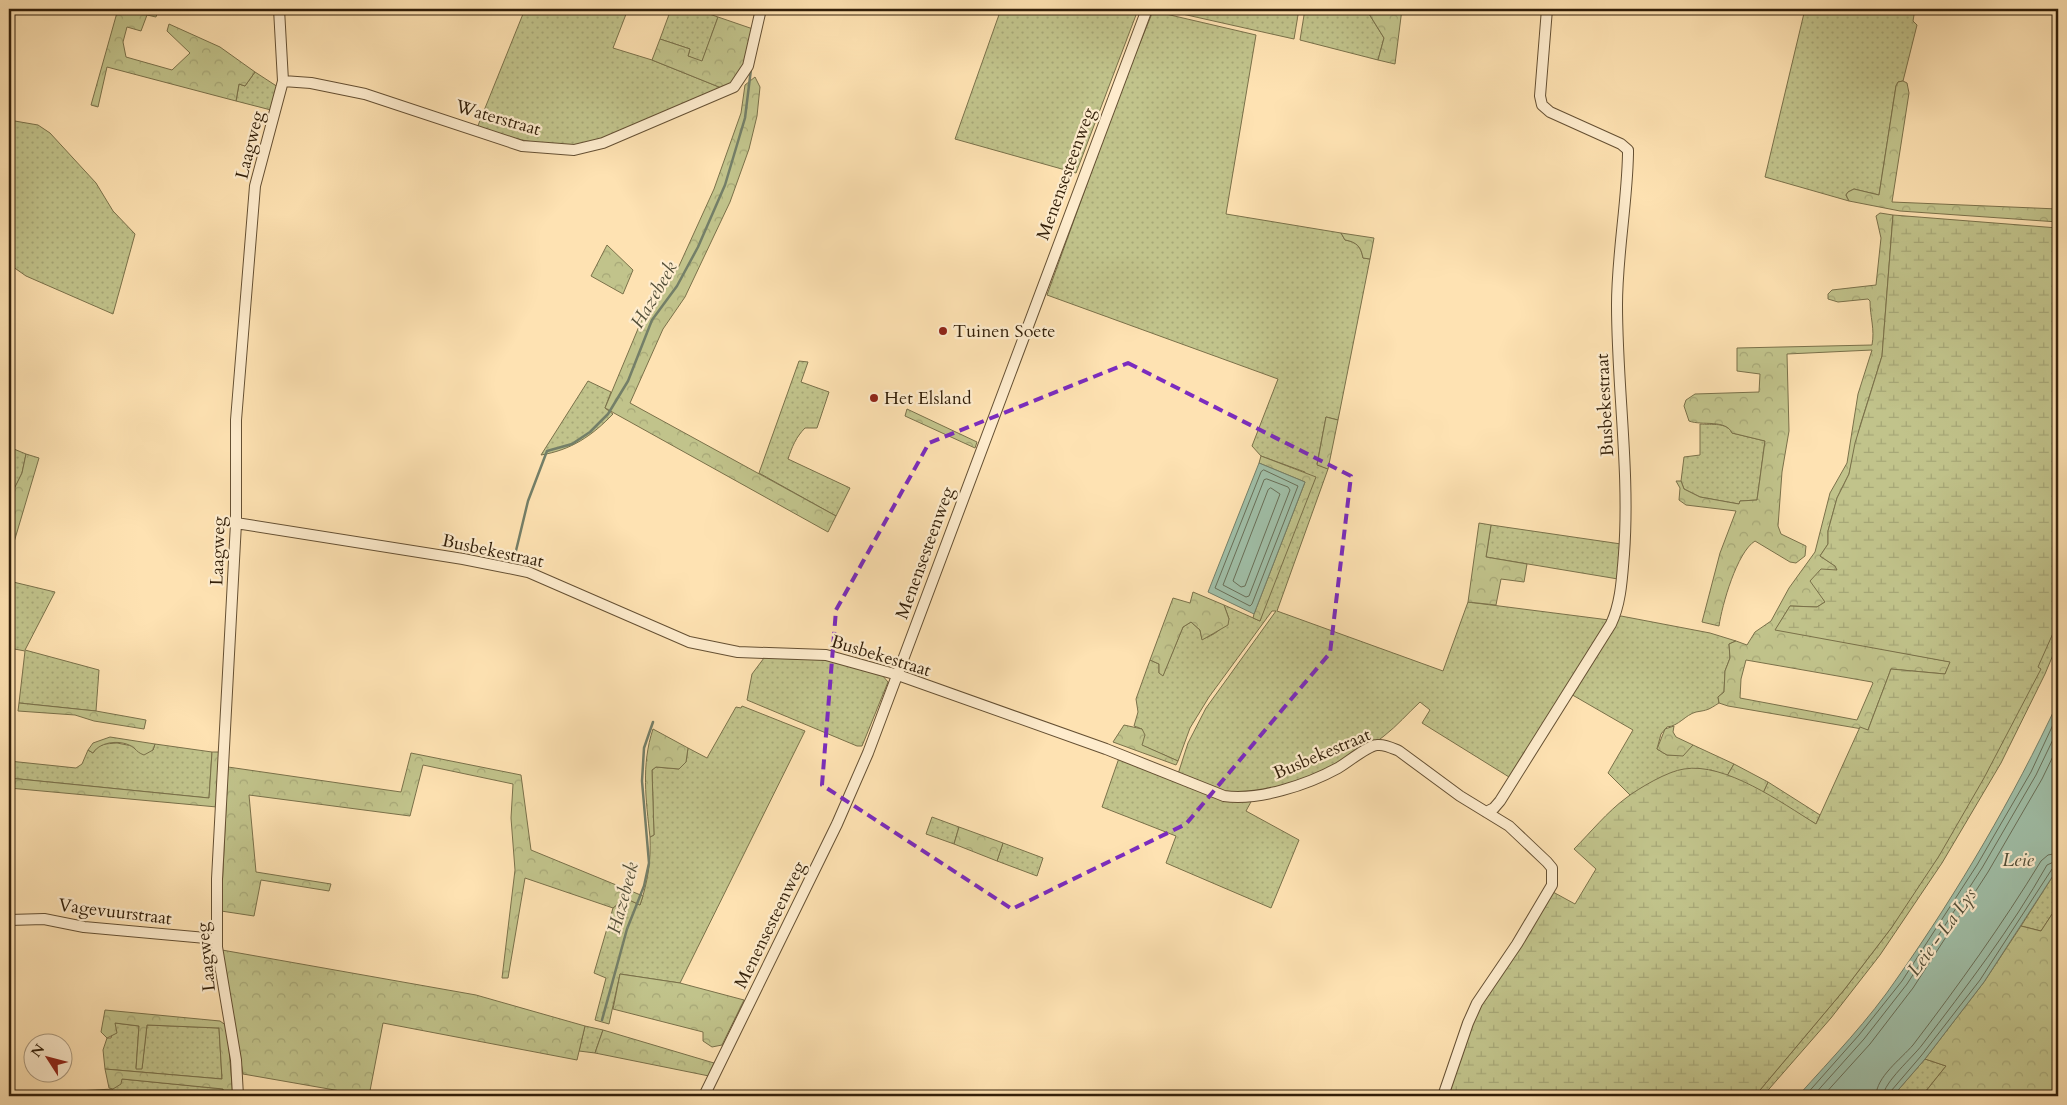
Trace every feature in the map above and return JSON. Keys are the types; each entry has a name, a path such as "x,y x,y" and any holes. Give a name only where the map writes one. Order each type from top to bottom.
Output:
{"street":[{"name":"Laagweg","path":"238,1096 236,1060 217,939 217,879 236,523 236,420 255,186 283,81 279,9"},
{"name":"Waterstraat","path":"283,81 311,83 365,94 522,146 574,150 603,143 734,87 748,66 761,9"},
{"name":"Menensesteenweg","path":"704,1096 837,824 898,675 1147,9"},
{"name":"Busbekestraat","path":"1486,812 1494,808 1500,801 1617,612 1624,546 1624,452 1617,306 1618,254 1628,150 1621,144 1550,112 1542,105 1540,96 1547,9"},
{"name":"Busbekestraat","path":"236,523 463,559 528,572 689,642 738,652 826,655 898,675 1106,749 1224,796 1238,798 1282,789 1336,769 1375,745 1388,746 1399,751 1509,826 1552,868 1554,877 1552,885 1538,910 1477,1003 1468,1022 1444,1096"},
{"name":"Vagevuurstraat","path":"9,920 44,919 99,929 217,939"}],"highlighted area":[{"path":"1128,363 1351,476 1330,653 1186,824 1012,909 822,785 836,610 929,443"}],"green space":[{"path":"118,9 158,11 156,17 147,15 141,31 127,27 123,42 126,57 172,70 190,53 167,31 169,24 220,47 255,72 245,86 239,84 236,101 107,67 98,107 91,105"},
{"path":"525,9 628,9 613,48 652,60 724,89 597,142 566,145 551,144 521,140 477,128"},
{"path":"671,9 695,9 718,17 702,62 688,56 690,49 660,39"},
{"path":"1001,9 1128,9 1136,15 1076,173 955,139"},
{"path":"1160,9 1299,9 1294,39"},
{"path":"1305,9 1366,9 1384,38 1378,60 1300,40"},
{"path":"1366,9 1402,9 1395,64 1378,60 1384,38"},
{"path":"1805,9 1915,9 1913,21 1917,25 1903,81 1898,82 1896,86 1879,195 1854,189 1846,195 1849,201 1765,177"},
{"path":"1153,11 1256,35 1226,214 1341,233 1345,240 1353,242 1358,246 1363,258 1370,259 1338,420 1326,417 1317,464 1328,469 1277,611 1443,671 1468,602 1609,620 1509,777 1422,723 1430,710 1420,702 1389,732 1370,746 1352,757 1312,776 1290,783 1250,793 1232,794 1212,789 1178,774 1188,743 1206,708 1276,611 1272,611 1209,697 1190,728 1178,761 1141,745 1142,729 1134,726 1138,712 1136,699 1150,660 1159,664 1159,673 1163,675 1183,627 1191,622 1200,630 1202,639 1211,636 1221,629 1229,619 1224,605 1260,621 1305,472 1261,456 1252,446 1278,379 1047,295 1121,90"},
{"path":"718,17 753,29 743,73 724,89 652,60 660,39 690,49 688,56 702,61"},
{"path":"255,72 278,87 271,110 236,101 239,84 245,86"},
{"path":"755,77 760,87 757,116 749,149 730,202 685,297 663,329 630,403 836,516 828,532 605,408 645,312 661,293 679,266 714,189 741,113 745,85"},
{"path":"1903,81 1907,83 1909,93 1892,202 2058,209 2058,222 1900,211 1849,201 1846,195 1854,189 1879,195 1896,86 1898,82"},
{"path":"9,120 38,125 50,133 96,183 113,211 135,234 113,314 26,276 9,264"},
{"path":"1880,213 1893,215 1882,356 1860,426 1849,474 1837,498 1828,531 1828,544 1820,556 1835,566 1837,570 1817,588 1825,602 1817,607 1790,606 1776,629 1951,662 1945,674 1891,669 1868,730 1728,706 1719,703 1718,697 1724,692 1725,671 1730,658 1729,644 1736,641 1747,645 1755,632 1771,621 1789,588 1815,552 1830,493 1847,463 1858,394 1872,350 1787,354 1789,431 1782,472 1778,526 1781,534 1806,546 1805,556 1796,563 1790,562 1755,541 1748,547 1736,567 1723,605 1719,626 1702,622 1720,553 1736,511 1686,505 1679,500 1680,488 1676,481 1681,481 1684,489 1700,497 1739,504 1740,501 1757,500 1765,441 1732,433 1725,426 1719,424 1689,421 1684,406 1686,400 1695,394 1759,392 1760,374 1737,371 1737,348 1872,345 1870,301 1868,299 1838,302 1828,299 1828,294 1832,290 1876,285 1881,238 1876,216","holes":["1746,660 1872,682 1857,720 1740,698 1741,679"]},
{"path":"1893,215 2058,228 2058,622 2038,667 2041,669 1984,778 1939,856 1892,927 1844,990 1755,1096 1447,1096 1478,1007 1553,892 1575,904 1596,869 1574,849 1619,804 1662,776 1677,770 1700,768 1735,778 1753,786 1816,824 1860,727 1868,730 1891,669 1945,674 1950,662 1775,630 1790,606 1817,607 1825,602 1810,581 1821,569 1837,570 1835,566 1820,556 1828,544 1828,531 1837,498 1849,474 1855,443 1882,356"},
{"path":"1341,233 1374,238 1370,259 1363,258 1358,246 1353,242 1345,240"},
{"path":"607,245 633,270 623,294 591,276"},
{"path":"799,361 808,362 801,382 829,392 817,428 805,428 795,442 788,459 850,488 836,516 759,473"},
{"path":"588,381 611,392 605,408 613,414 580,441 562,450 541,455"},
{"path":"907,409 977,442 975,448 905,416"},
{"path":"1326,417 1338,420 1328,469 1317,465"},
{"path":"1700,424 1714,424 1727,427 1732,433 1765,441 1757,500 1740,501 1739,504 1700,497 1684,489 1681,481 1684,457 1700,455"},
{"path":"9,447 26,454 22,473 12,494 9,490"},
{"path":"26,454 39,458 9,559 9,490 12,493 22,473"},
{"path":"1261,456 1316,477 1260,621 1253,618 1254,614 1305,482 1259,463"},
{"path":"1479,523 1491,525 1486,557 1527,564 1524,582 1501,579 1496,605 1468,602"},
{"path":"1491,525 1621,544 1618,579 1486,557"},
{"path":"9,581 55,592 25,650 99,670 96,711 19,703 25,651 9,648"},
{"path":"1193,592 1224,605 1229,619 1228,625 1202,640 1200,630 1191,622 1183,627 1163,676 1159,673 1159,664 1150,660 1173,598 1190,603"},
{"path":"1621,616 1710,633 1736,641 1729,644 1730,658 1725,671 1724,692 1718,697 1719,703 1708,709 1692,713 1675,725 1667,727 1661,734 1657,749 1667,755 1683,755 1693,745 1734,764 1727,776 1711,770 1651,783 1630,795 1608,773 1633,730 1569,693 1617,618"},
{"path":"2058,622 2058,643 2045,674 2001,763 1942,863 1880,955 1831,1018 1763,1096 1755,1096 1844,990 1892,927 2040,669 2037,667"},
{"path":"764,658 830,660 882,675 888,682 862,746 857,746 747,700 752,674"},
{"path":"19,703 96,711 146,720 144,729 94,721 75,715 18,711"},
{"path":"742,706 805,731 680,983 620,974 609,1024 595,1020 606,978 594,973 613,908 625,898 640,905 645,888 650,854 650,837 654,835 652,770 656,767 679,769 686,762 688,748 707,758 736,707 741,708"},
{"path":"1124,725 1142,729 1145,735 1142,745 1178,761 1176,765 1113,742"},
{"path":"1674,726 1673,732 1676,737 1693,745 1683,756 1667,755 1657,749 1665,729"},
{"path":"653,729 688,748 686,762 679,769 656,767 652,770 654,835 650,837 646,796 646,769 649,742"},
{"path":"110,737 155,744 153,750 144,755 129,745 118,742 101,746 93,753 88,750 93,743"},
{"path":"117,743 153,750 155,744 212,752 209,798 9,778 9,761 76,768 82,764 88,750 93,753 100,746"},
{"path":"212,752 220,752 217,807 9,788 9,778 209,798"},
{"path":"411,753 521,775 531,850 643,896 640,905 625,898 613,908 525,878 508,978 502,978 515,870 511,818 513,784 423,765 410,816 249,795 256,872 331,884 329,891 261,880 254,916 221,911 228,767 401,792"},
{"path":"1119,758 1191,786 1252,800 1246,811 1299,840 1271,908 1166,863 1176,836 1102,807"},
{"path":"1734,764 1768,782 1763,793 1727,776"},
{"path":"1768,782 1820,815 1816,824 1763,793"},
{"path":"932,817 959,827 954,844 926,834"},
{"path":"959,827 1003,843 997,861 954,844"},
{"path":"1003,843 1043,858 1037,876 997,861"},
{"path":"2058,868 2058,905 2041,931 2021,926"},
{"path":"2058,905 2058,1096 1922,1096 1946,1066 1925,1059 1984,982 2021,926 2041,931"},
{"path":"222,950 476,995 585,1026 577,1060 383,1023 369,1096 243,1074"},
{"path":"620,974 680,983 744,1000 722,1045 712,1047 703,1041 703,1032 613,1009"},
{"path":"105,1010 220,1021 227,1026 233,1096 224,1096 223,1089 122,1079 121,1084 113,1089 109,1088 105,1069 222,1079 219,1028 147,1025 142,1069 136,1069 139,1026 115,1023 117,1033 107,1038 101,1032"},
{"path":"115,1023 139,1026 136,1068 142,1068 147,1025 219,1028 222,1079 105,1069 103,1050 107,1038 111,1038"},
{"path":"585,1026 603,1030 595,1053 579,1051"},
{"path":"603,1030 714,1063 709,1076 595,1053"},
{"path":"1925,1059 1946,1066 1922,1096 1893,1096"},
{"path":"122,1079 224,1089 224,1096 59,1096 59,1092 113,1089"}],"water":[{"path":"1259,463 1305,482 1254,614 1208,592"},
{"name":"Leie","path":"2058,702 2058,868 1984,982 1925,1059 1893,1096 1798,1096 1875,1008 1921,944 1964,877 2004,808"}],"waterway":[{"name":"Hazebeek","path":"514,559 528,501 547,451 572,444 590,432 608,414 628,381 652,320 677,286 698,247 725,185 745,118 751,69"},
{"name":"Hazebeek","path":"602,1020 627,929 644,886 649,863 642,781 644,748 653,722"}],"place":[{"name":"Tuinen Soete","path":"943,331"},
{"name":"Het Elsland","path":"874,398"}],"water label":[{"name":"Leie - La Lys","path":"1942,932"}]}
